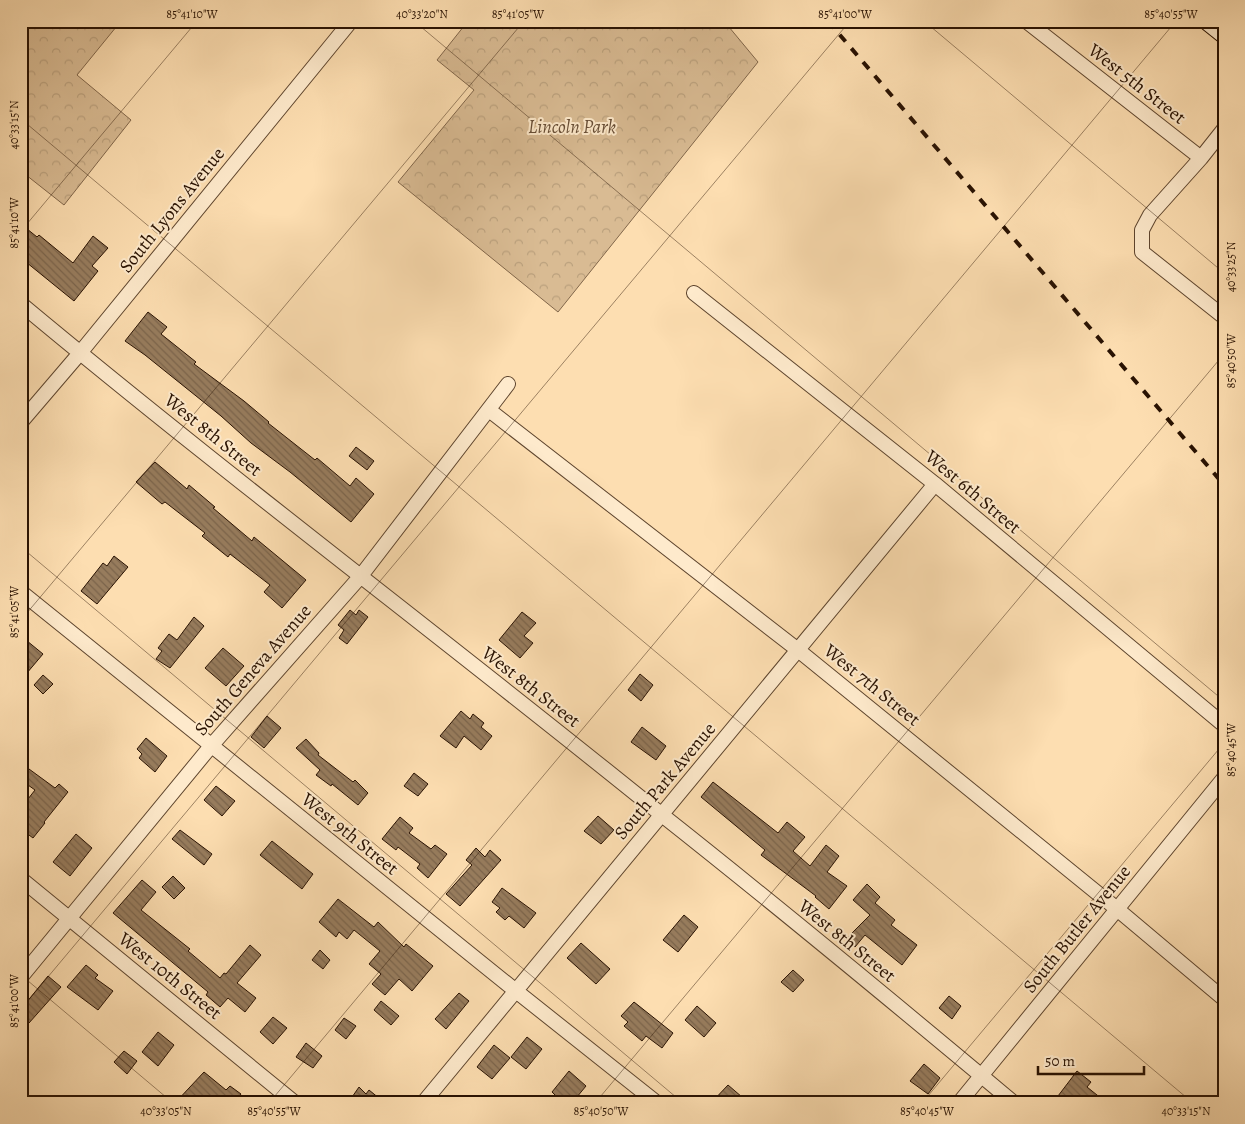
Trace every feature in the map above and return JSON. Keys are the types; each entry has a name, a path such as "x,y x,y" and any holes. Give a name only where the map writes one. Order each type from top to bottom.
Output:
{"main road":[{"path":"1209,21 1224,33"}],"street":[{"name":"South Lyons Avenue","path":"21,422 80,353 351,21"},
{"name":"West 5th Street","path":"1026,21 1201,158"},
{"path":"1224,129 1150,215 1142,230 1142,252 1224,317"},
{"name":"West 6th Street","path":"694,293 935,484 1224,725"},
{"name":"West 8th Street","path":"21,304 360,577 662,814 1014,1103"},
{"name":"South Geneva Avenue","path":"21,977 211,746 360,577 508,384"},
{"name":"West 7th Street","path":"489,410 798,650 1117,909 1224,999"},
{"name":"South Park Avenue","path":"423,1103 935,484"},
{"name":"West 9th Street","path":"21,592 657,1103"},
{"name":"South Butler Avenue","path":"959,1103 1224,778"},
{"name":"West 10th Street","path":"21,880 295,1103"}],"green space":[{"path":"21,21 121,21 77,75 131,120 64,205 21,171"},
{"name":"Lincoln Park","path":"468,21 724,21 758,62 558,312 398,182 474,90 437,60"}],"building":[{"path":"21,224 37,237 39,235 73,263 93,236 108,248 92,266 98,271 74,301 21,258"},
{"path":"148,312 167,327 161,334 196,362 194,364 244,401 268,423 315,460 317,458 350,486 356,478 374,494 351,522 251,443 221,416 145,355 125,341"},
{"path":"356,447 374,461 367,470 349,456"},
{"path":"155,462 187,489 189,485 252,541 254,537 306,580 282,608 264,592 270,585 230,554 228,557 202,536 205,533 165,502 162,504 136,482"},
{"path":"114,556 128,567 97,604 81,591 103,563 107,566"},
{"path":"350,610 356,615 359,610 368,617 347,644 339,638 344,630 338,625"},
{"path":"522,612 536,623 524,636 533,643 520,658 499,640"},
{"path":"194,617 204,626 170,668 156,659 162,651 158,648 169,634 177,640"},
{"path":"21,636 43,654 21,680"},
{"path":"223,648 244,666 226,686 205,668"},
{"path":"640,674 653,685 641,701 628,690"},
{"path":"43,675 53,684 43,694 34,685"},
{"path":"461,711 470,719 473,714 484,723 481,727 492,736 481,750 464,736 456,748 440,736"},
{"path":"267,716 281,728 264,748 251,737"},
{"path":"642,727 666,746 656,760 631,742"},
{"path":"146,738 167,756 155,772 139,758 142,754 137,749"},
{"path":"306,739 319,753 318,755 353,782 355,780 368,793 358,805 332,784 331,786 316,775 320,770 296,748"},
{"path":"29,769 55,788 59,784 68,792 33,838 21,829 21,808 35,790 21,780"},
{"path":"414,773 428,784 418,796 404,786"},
{"path":"713,782 778,833 787,822 805,837 793,851 810,866 826,845 839,856 827,872 847,886 829,909 816,896 761,855 765,850 701,797"},
{"path":"216,786 235,801 222,816 204,800"},
{"path":"598,816 614,830 601,844 584,831"},
{"path":"400,817 413,828 409,833 431,849 435,845 447,854 428,878 417,868 420,864 398,847 396,850 382,839"},
{"path":"180,830 212,854 204,865 172,839"},
{"path":"76,834 92,848 70,876 53,862"},
{"path":"272,841 313,874 302,889 260,855"},
{"path":"476,848 485,857 490,850 501,860 460,906 446,894 472,865 466,860"},
{"path":"173,876 185,888 174,899 162,887"},
{"path":"142,880 156,892 141,910 190,949 188,951 220,978 224,973 226,974 250,945 261,955 237,983 256,998 245,1012 228,998 220,1007 206,995 208,992 113,913"},
{"path":"867,884 880,897 875,903 895,920 891,925 917,945 902,965 865,935 855,947 846,939 870,915 853,900"},
{"path":"502,888 536,913 524,928 509,916 505,920 496,912 500,908 492,902"},
{"path":"338,899 374,927 378,922 404,947 406,944 433,966 412,991 399,979 385,995 372,984 381,974 369,964 380,951 354,930 347,939 339,932 336,937 319,922"},
{"path":"684,915 698,927 678,952 663,940"},
{"path":"581,943 610,969 596,984 567,958"},
{"path":"320,950 330,960 323,969 312,960"},
{"path":"86,965 98,975 95,978 113,991 98,1010 67,987"},
{"path":"793,970 804,980 793,992 781,982"},
{"path":"48,976 61,987 29,1023 21,1016 21,1009"},
{"path":"459,993 469,1001 446,1029 435,1019"},
{"path":"949,996 961,1006 952,1019 939,1008"},
{"path":"381,1001 399,1016 391,1025 374,1010"},
{"path":"634,1002 673,1033 662,1048 646,1036 642,1041 624,1026 628,1022 621,1016"},
{"path":"697,1006 716,1023 704,1037 685,1020"},
{"path":"273,1017 287,1028 273,1044 260,1032"},
{"path":"344,1018 356,1026 346,1039 335,1030"},
{"path":"158,1032 174,1045 158,1066 142,1052"},
{"path":"527,1037 542,1049 526,1069 511,1057"},
{"path":"306,1043 322,1056 313,1068 296,1057"},
{"path":"494,1045 510,1058 492,1079 477,1067"},
{"path":"124,1051 137,1061 127,1074 114,1062"},
{"path":"924,1064 940,1078 928,1094 910,1081"},
{"path":"569,1071 586,1086 572,1103 563,1103 552,1092"},
{"path":"1077,1071 1091,1082 1087,1087 1107,1103 1066,1103 1058,1096"},
{"path":"204,1072 226,1090 230,1086 241,1094 237,1099 241,1103 175,1103"},
{"path":"728,1085 749,1103 711,1103"},
{"path":"359,1087 366,1094 369,1090 385,1103 348,1103"}],"railway":[{"path":"828,21 1224,485"}]}
